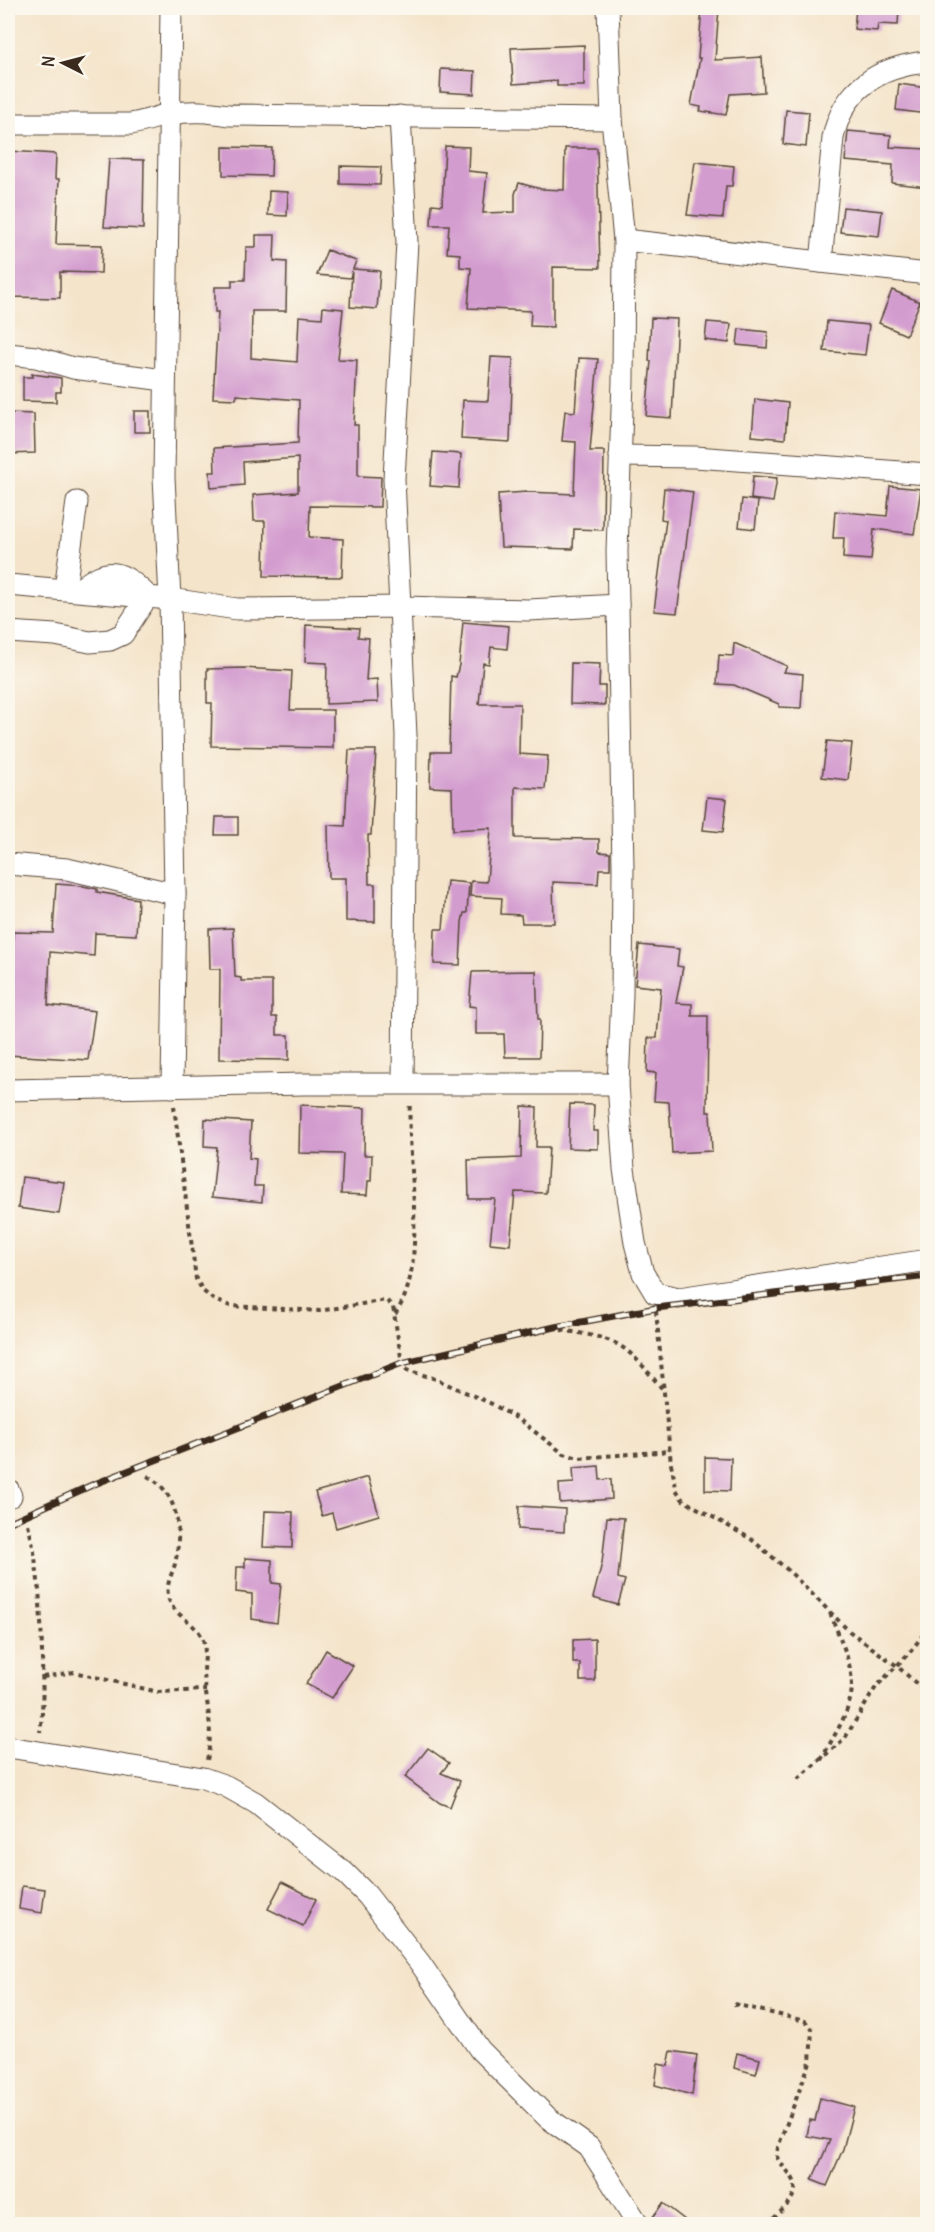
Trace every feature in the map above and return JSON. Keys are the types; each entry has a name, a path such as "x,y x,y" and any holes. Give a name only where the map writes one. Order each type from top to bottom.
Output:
{"street":[{"path":"171,8 164,477 170,599 175,894 172,1087"},
{"path":"608,8 612,119 624,240 618,605 622,868 622,995 618,1084 624,1169 635,1243 643,1273 655,1293 679,1298 704,1296 927,1260"},
{"path":"821,262 833,138 837,119 846,101 868,81 885,71 900,65 927,62"},
{"path":"8,124 130,124 150,122 169,114 198,111 240,115 612,119"},
{"path":"400,116 406,190 407,242 394,479 406,735 407,1083"},
{"path":"624,240 927,274"},
{"path":"8,354 36,357 73,368 164,380"},
{"path":"620,456 695,457 927,474"},
{"path":"72,590 76,502"},
{"path":"8,585 148,596 237,609 401,607 529,610 618,605"},
{"path":"8,632 55,635 90,642 110,640 123,634 148,596"},
{"path":"8,864 67,869 175,894"},
{"path":"8,1090 407,1083 618,1084"},
{"path":"8,1748 203,1778 226,1786 256,1803 344,1872 366,1895 420,1963 480,2050 548,2118 589,2147 638,2224"}],"path":[{"path":"395,1314 409,1290 411,1262 407,1083"},
{"path":"172,1087 190,1251 196,1279 203,1291 214,1300 230,1306 319,1311 386,1300 393,1306 402,1364 407,1370 433,1378 490,1403 518,1419 564,1454 579,1458 670,1451"},
{"path":"655,1293 670,1451 674,1478 683,1500 751,1539 849,1631 897,1666 927,1694"},
{"path":"561,1330 610,1339 622,1344 665,1393"},
{"path":"147,1476 160,1483 171,1501 177,1518 180,1535 168,1594 174,1608 203,1639 206,1690 212,1728 203,1778"},
{"path":"28,1524 38,1564 43,1677 41,1725 37,1751"},
{"path":"820,1762 847,1710 852,1694 844,1649 828,1610"},
{"path":"798,1779 845,1738 876,1687 897,1666 927,1628"},
{"path":"43,1677 74,1672 158,1692 206,1690"},
{"path":"735,2004 806,2021 812,2029 810,2062 778,2147 777,2157 794,2181 795,2188 788,2204 769,2224"}],"building":[{"path":"702,8 719,8 715,60 762,57 764,92 730,94 726,115 700,111 701,107 691,105 700,58 698,58"},
{"path":"856,8 899,8 898,25 878,24 877,31 854,29"},
{"path":"584,45 584,86 557,86 557,81 513,84 511,48"},
{"path":"441,69 475,71 474,94 440,92"},
{"path":"899,84 927,88 927,114 896,110"},
{"path":"786,110 809,112 806,147 783,144"},
{"path":"848,131 891,135 890,147 927,149 927,187 892,183 893,165 845,161"},
{"path":"445,146 469,147 468,171 487,173 483,213 515,212 515,194 519,183 541,189 564,190 565,148 597,148 600,268 553,267 553,327 530,326 531,311 468,308 471,268 460,267 460,254 447,253 449,225 431,225 432,204 442,205"},
{"path":"223,147 272,148 271,176 223,175"},
{"path":"8,151 56,154 55,179 59,179 56,244 102,245 101,273 60,272 60,298 8,297"},
{"path":"109,159 144,160 143,229 104,227"},
{"path":"695,162 734,166 732,186 726,186 723,218 687,215"},
{"path":"340,166 381,167 380,185 340,184"},
{"path":"269,191 288,192 287,216 268,215"},
{"path":"843,207 882,211 879,236 840,232"},
{"path":"256,235 275,235 274,261 287,262 286,311 252,311 251,358 297,362 299,316 322,318 323,307 343,309 338,359 357,360 354,425 358,425 358,476 381,477 380,507 310,506 309,537 343,539 342,577 264,576 265,521 254,521 253,495 298,492 298,458 243,462 244,485 211,488 210,472 215,472 214,448 298,443 299,400 237,395 236,399 213,398 218,312 215,312 215,287 232,287 232,280 245,280 246,247 256,247"},
{"path":"327,250 356,261 353,269 380,271 377,309 350,307 352,271 350,278 317,275"},
{"path":"892,290 920,302 906,335 879,323"},
{"path":"651,318 677,319 672,418 646,416 651,361 649,361"},
{"path":"827,321 869,325 865,355 824,351"},
{"path":"707,322 731,324 729,343 705,340"},
{"path":"739,329 768,332 767,348 737,345"},
{"path":"491,357 513,358 510,442 461,439 463,400 488,401"},
{"path":"579,358 598,359 590,451 604,451 603,530 574,529 573,549 501,547 498,494 527,492 574,494 576,442 562,441 565,411 575,412"},
{"path":"32,374 61,378 61,392 56,392 56,402 23,401 23,377 33,377"},
{"path":"755,399 788,403 785,439 752,436"},
{"path":"134,411 150,411 150,432 134,432"},
{"path":"8,413 34,414 35,453 8,454"},
{"path":"433,452 461,454 459,488 430,486"},
{"path":"753,476 777,478 773,502 751,499"},
{"path":"890,486 921,489 914,534 874,529 871,560 843,558 844,538 833,538 835,511 887,516"},
{"path":"664,488 693,492 677,613 654,611 666,520 661,519"},
{"path":"742,499 758,501 755,529 739,527"},
{"path":"463,622 509,626 507,649 491,647 489,664 483,663 479,704 520,704 519,754 548,756 545,789 515,787 515,838 599,839 599,852 610,853 610,869 599,869 598,884 553,882 554,923 522,923 521,915 501,914 502,898 470,896 471,881 487,882 491,828 453,830 452,788 430,787 431,752 449,752 451,676 456,677 459,665"},
{"path":"306,625 359,628 358,637 369,638 366,680 377,679 378,702 326,704 327,663 305,662"},
{"path":"734,643 787,666 784,672 803,674 801,708 779,707 779,704 734,685 717,684 719,655 733,656"},
{"path":"571,663 600,664 599,686 605,686 605,705 570,704"},
{"path":"244,668 292,671 290,710 333,710 333,748 211,746 212,703 207,703 207,669"},
{"path":"827,741 852,743 848,780 822,777"},
{"path":"349,750 376,750 371,835 368,835 369,884 375,884 375,922 346,921 346,878 329,878 328,825 345,826"},
{"path":"707,797 727,799 723,832 703,830"},
{"path":"216,817 238,817 238,835 215,835"},
{"path":"447,881 469,883 467,913 464,913 462,922 460,965 434,964 435,929 443,929"},
{"path":"56,884 83,886 97,889 97,892 138,899 136,935 95,933 94,956 50,952 48,1005 95,1011 88,1060 8,1055 8,969 12,969 13,932 53,933"},
{"path":"233,928 235,977 241,978 241,981 272,981 272,1017 277,1017 277,1035 289,1035 289,1060 219,1059 220,969 210,969 209,929"},
{"path":"639,945 679,949 677,966 683,967 676,1003 692,1004 692,1016 708,1016 707,1112 710,1112 712,1151 672,1153 669,1102 654,1101 656,1073 647,1072 648,1038 657,1038 661,988 635,985"},
{"path":"536,971 538,1019 540,1019 539,1057 505,1057 504,1034 476,1034 476,1007 469,1006 472,972"},
{"path":"570,1104 594,1105 593,1131 598,1131 598,1149 568,1148"},
{"path":"300,1105 365,1108 364,1155 372,1155 371,1181 368,1181 367,1195 341,1194 343,1154 299,1153"},
{"path":"522,1106 537,1107 536,1147 549,1147 546,1193 515,1192 510,1245 490,1243 495,1199 469,1199 468,1160 521,1158"},
{"path":"205,1119 251,1122 249,1158 256,1159 254,1186 263,1186 262,1202 212,1197 217,1147 204,1146"},
{"path":"22,1177 64,1182 59,1214 18,1208"},
{"path":"705,1457 731,1458 730,1491 705,1490"},
{"path":"599,1466 600,1480 611,1479 612,1499 560,1503 559,1484 574,1483 573,1468"},
{"path":"368,1477 379,1515 336,1528 332,1513 322,1516 315,1492"},
{"path":"519,1506 565,1509 564,1532 518,1529"},
{"path":"265,1511 293,1512 292,1548 263,1547"},
{"path":"607,1517 624,1518 618,1578 625,1580 618,1605 593,1598 602,1563"},
{"path":"245,1558 272,1560 272,1583 281,1584 277,1623 252,1619 252,1594 236,1592 237,1567 245,1567"},
{"path":"595,1639 595,1681 580,1681 580,1663 573,1663 573,1640"},
{"path":"326,1650 353,1666 332,1698 306,1684"},
{"path":"428,1748 449,1763 441,1773 460,1781 450,1807 440,1803 405,1777"},
{"path":"282,1882 316,1899 303,1926 268,1909"},
{"path":"22,1886 45,1889 42,1913 19,1909"},
{"path":"671,2051 697,2055 692,2095 655,2085 658,2064 668,2066"},
{"path":"737,2053 760,2059 756,2074 734,2068"},
{"path":"820,2098 854,2107 843,2149 827,2186 812,2180 830,2140 807,2136 810,2120 815,2121"},
{"path":"663,2203 690,2224 651,2224 650,2221"}],"railway":[{"path":"8,1523 92,1485 402,1363 555,1327 656,1308 928,1276"}]}
